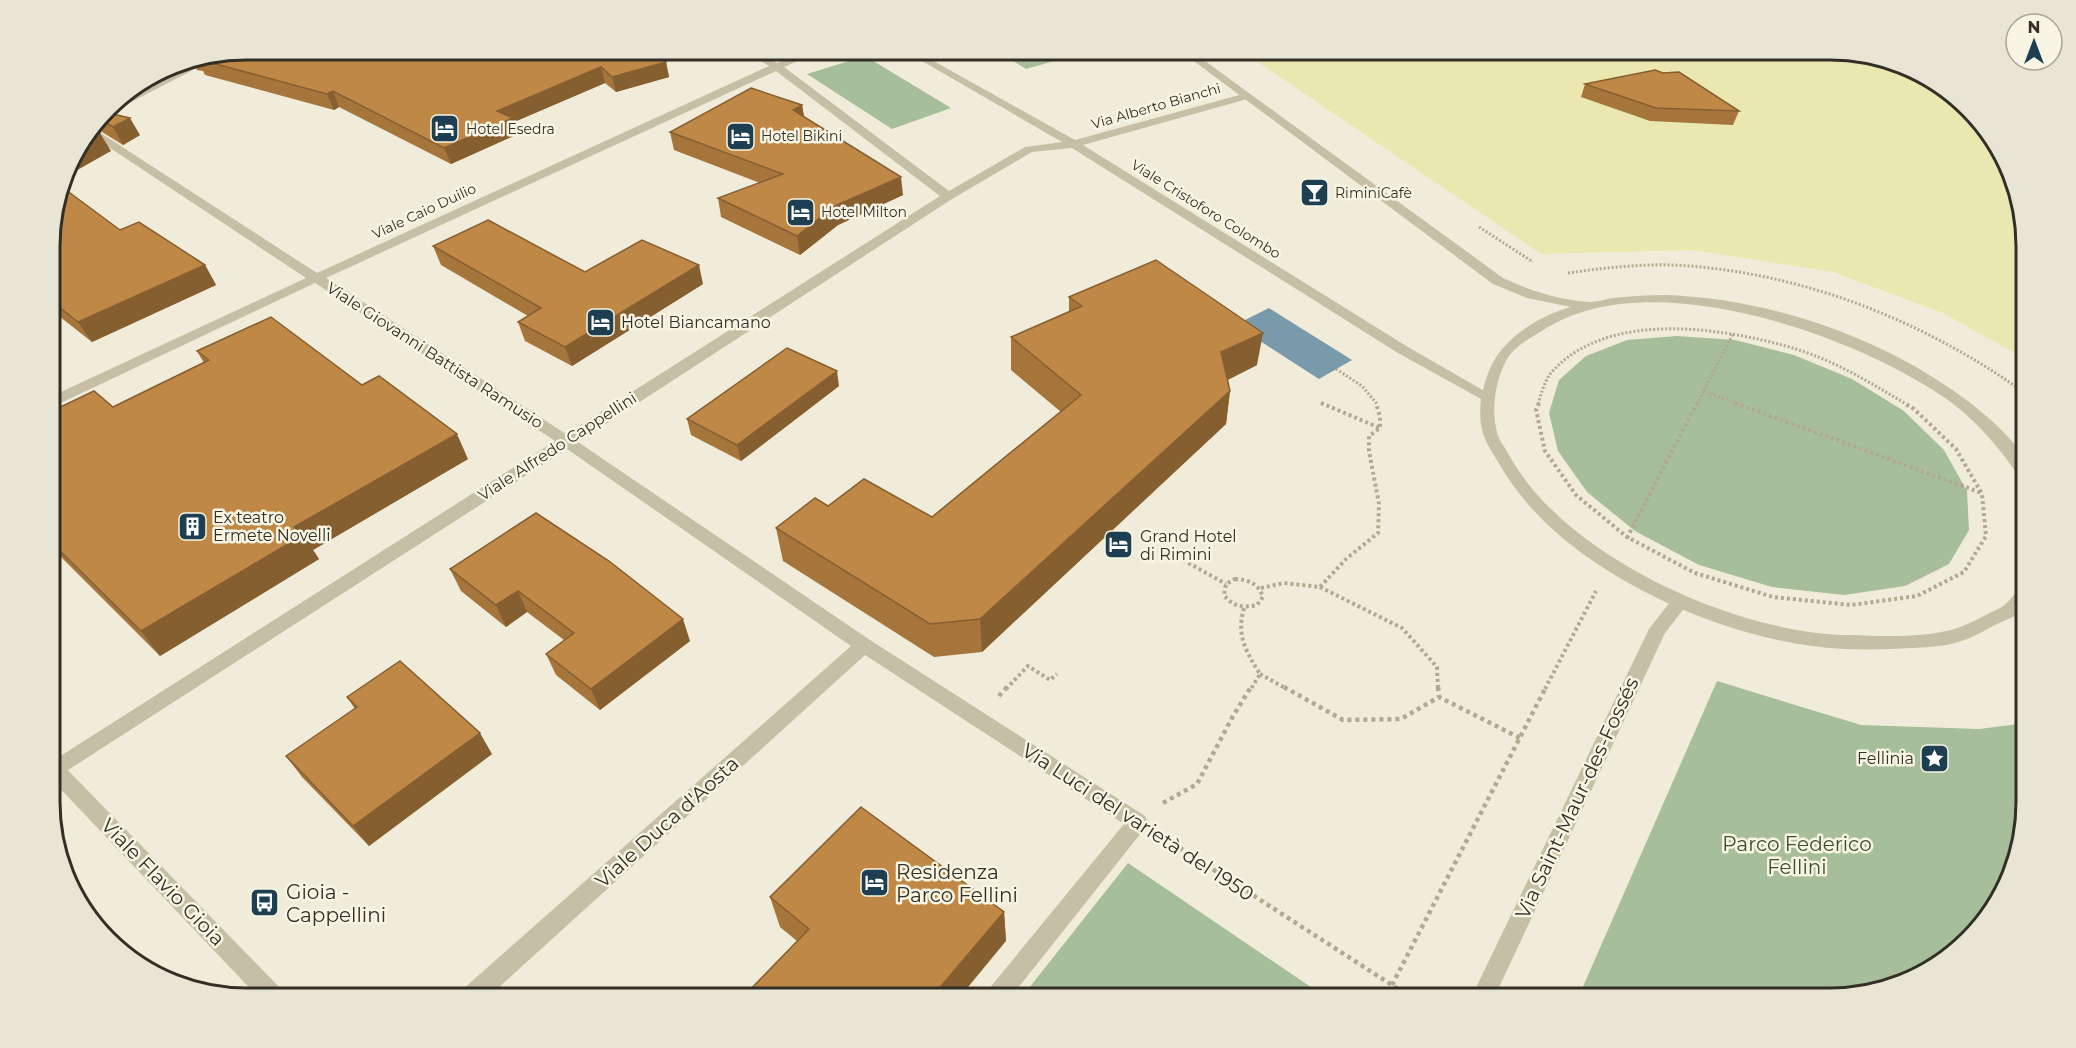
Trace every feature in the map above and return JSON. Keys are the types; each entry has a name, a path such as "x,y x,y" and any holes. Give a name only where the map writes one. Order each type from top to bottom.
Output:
{"street":[{"path":"765,60 948,196"},
{"name":"Viale Caio Duilio","path":"60,398 787,60"},
{"name":"Viale Cristoforo Colombo","path":"926,60 1074,144 1403,350 1486,396"},
{"path":"1198,60 1498,281 1523,294 1541,299 1592,305 1657,299 1730,305 1807,324 1885,355 1956,398 2012,450 2016,457"},
{"path":"137,95 190,69"},
{"name":"Via Alberto Bianchi","path":"1074,144 1247,96"},
{"name":"Viale Giovanni Battista Ramusio","path":"97,135 566,441 864,645"},
{"name":"Viale Alfredo Cappellini","path":"60,766 948,196 1029,149 1074,144"},
{"path":"1592,305 1539,324 1502,355 1486,396 1491,436 1513,479 1553,523 1610,566 1680,602 1775,633 1871,645 1954,636 2016,605"},
{"name":"Via Saint-Maur-des-Fossés","path":"1487,988 1658,629 1680,602"},
{"name":"Via Luci del varietà del 1950","path":"864,645 1138,822"},
{"name":"Viale Duca d'Aosta","path":"481,988 864,645"},
{"name":"Viale Flavio Gioia","path":"60,777 263,988"},
{"path":"1004,988 1138,822"}],"path":[{"path":"1673,328 1733,334 1797,349 1859,375 1914,409 1956,449 1982,494 1986,536 1964,572 1917,596 1851,605 1773,597 1695,573 1627,537 1576,495 1545,451 1536,410 1548,376 1576,350 1619,334 1673,328"},
{"path":"1392,985 1733,334"},
{"path":"1320,587 1346,559 1378,533 1379,504 1369,451 1369,436 1380,428 1382,412 1367,388 1336,369"},
{"path":"1703,391 1982,494"},
{"path":"1321,403 1380,428"},
{"path":"1183,560 1226,585"},
{"path":"1235,579 1251,580 1261,588 1263,597 1257,605 1244,608 1230,604 1224,595 1226,585 1235,579"},
{"path":"1261,588 1284,583 1320,587 1402,628 1437,667 1438,697"},
{"path":"1244,608 1238,624 1243,646 1260,674 1343,720 1401,719 1438,697"},
{"path":"979,719 1028,666 1050,680 1057,674"},
{"path":"1138,822 1143,814 1197,784 1233,716 1260,674"},
{"path":"1438,697 1520,738"},
{"name":"Via Luci del varietà del 1950","path":"1138,822 1397,988"}],"green space":[{"path":"852,60 872,60 951,108 892,129 807,74"},
{"path":"1011,60 1058,60 1026,69"},
{"path":"1677,336 1735,340 1794,355 1852,379 1904,411 1944,450 1967,491 1969,530 1949,564 1905,586 1844,595 1772,587 1699,565 1635,531 1587,492 1558,451 1549,413 1559,380 1586,356 1627,340"},
{"name":"Parco Federico Fellini","path":"1717,681 1861,725 1979,729 2016,724 2016,815 2006,862 1985,906 1953,942 1934,957 1890,978 1843,988 1582,988"},
{"path":"1128,863 1312,988 1029,988"}],"sand":[{"path":"1255,60 1830,60 1867,64 1890,70 1934,91 1953,106 1985,142 2002,175 2010,198 2016,246 2016,354 1943,313 1833,272 1692,250 1541,254"}],"water":[{"path":"1269,308 1352,360 1319,379 1235,325"}],"building":[{"path":"246,60 664,60 666,62 612,77 601,67 497,111 513,118 444,148 333,91 327,94 213,63"},
{"path":"1655,70 1663,73 1679,72 1739,111 1656,108 1585,84"},
{"path":"751,88 802,105 793,110 901,177 835,206 797,236 718,198 783,174 670,132"},
{"path":"114,114 130,118 113,127 106,123"},
{"path":"68,192 120,230 139,222 205,265 78,322 60,308 60,233"},
{"path":"488,220 585,272 642,240 699,265 565,347 518,322 541,308 433,246"},
{"path":"1156,260 1263,333 1221,352 1230,391 980,619 930,624 776,528 815,498 828,506 864,479 932,517 1081,395 1011,337 1082,306 1069,297"},
{"path":"271,317 362,385 379,376 457,434 294,527 303,535 141,631 60,551 60,407 94,391 113,407 209,360 197,351"},
{"path":"787,348 837,371 737,445 687,419"},
{"path":"536,513 609,561 683,619 591,689 546,654 574,633 518,591 496,605 450,569"},
{"path":"400,661 480,733 353,826 286,756 357,707 347,697"},
{"name":"Residenza Parco Fellini","path":"861,807 1004,912 939,988 752,988 809,929 770,897"}],"place":[{"name":"Hotel Esedra","path":"445,129"},
{"name":"Hotel Bikini","path":"740,136"},
{"name":"RiminiCafè","path":"1314,193"},
{"name":"Hotel Milton","path":"800,212"},
{"name":"Hotel Biancamano","path":"600,322"},
{"name":"Ex teatro Ermete Novelli","path":"192,526"},
{"name":"Grand Hotel di Rimini","path":"1119,545"},
{"name":"Fellinia","path":"1935,758"},
{"name":"Residenza Parco Fellini","path":"875,883"},
{"name":"Gioia - Cappellini","path":"265,903"}]}
